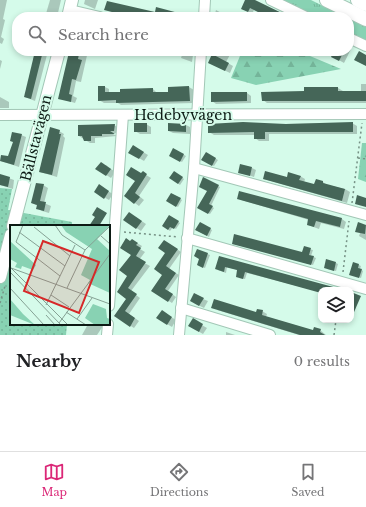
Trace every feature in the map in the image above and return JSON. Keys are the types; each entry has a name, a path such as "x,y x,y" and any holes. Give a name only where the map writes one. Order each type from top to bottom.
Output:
{"main road":[{"path":"327,0 352,12"},
{"path":"358,0 366,4"},
{"path":"354,13 366,19"}],"street":[{"path":"205,12 206,0"},
{"path":"271,0 296,12"},
{"path":"70,9 81,12"},
{"path":"354,40 366,46"},
{"name":"Bällstavägen","path":"13,225 58,56"},
{"path":"179,335 194,168 201,56"},
{"name":"Hedebyvägen","path":"0,115 196,114 364,117"},
{"path":"110,291 123,115"},
{"path":"194,168 351,210 366,216"},
{"path":"187,238 366,289"},
{"path":"0,277 10,239"},
{"path":"181,308 270,335"},
{"path":"107,335 108,325"}],"path":[{"path":"341,281 364,117"},
{"path":"358,158 366,159"},
{"path":"114,231 187,238"},
{"path":"334,335 336,323"}],"green space":[{"path":"282,0 311,0 335,12 307,12"},
{"path":"354,21 366,27 366,41 354,35"},
{"path":"240,56 310,56 341,69 256,85 231,78"},
{"path":"362,143 366,143 366,182 358,179"},
{"path":"0,188 12,189 8,210 72,222 72,225 10,225 10,325 67,325 66,335 0,335"}],"building":[{"path":"245,0 255,0 280,12 258,12 250,8 248,12 241,9"},
{"path":"107,1 155,12 112,12 104,10"},
{"path":"156,7 175,12 155,12"},
{"path":"359,51 366,55 366,66 354,60"},
{"path":"34,56 42,56 31,99 24,97"},
{"path":"68,56 79,56 78,59 82,60 76,80 72,79 69,94 72,95 71,102 58,99"},
{"path":"211,56 216,56 229,63 225,71 208,63"},
{"path":"332,56 342,56 339,61"},
{"path":"98,86 105,86 105,92 120,92 120,89 153,88 153,92 168,92 168,87 189,86 190,101 116,103 116,100 98,101"},
{"path":"304,87 338,87 338,91 366,91 366,101 262,101 261,92 304,91"},
{"path":"211,92 247,92 247,101 211,102"},
{"path":"243,122 286,124 353,122 353,132 265,132 265,139 254,139 254,132 208,133 208,124"},
{"path":"134,123 147,123 147,132 134,132"},
{"path":"168,123 186,124 186,132 168,131"},
{"path":"115,124 114,131 110,131 115,134 91,136 91,141 84,141 82,136 78,136 78,125"},
{"path":"50,127 60,130 59,134 61,134 52,175 39,172"},
{"path":"12,132 22,134 14,165 0,161 1,155 8,156 13,142 10,141"},
{"path":"133,145 144,152 139,159 128,153"},
{"path":"173,148 184,154 180,162 169,156"},
{"path":"206,152 216,158 212,166 201,160"},
{"path":"101,162 111,169 106,176 95,169"},
{"path":"240,164 252,167 250,176 238,173"},
{"path":"131,167 141,173 143,171 147,174 135,193 140,197 134,204 124,196 135,181 126,175"},
{"path":"174,171 183,177 178,184 169,178"},
{"path":"265,171 287,177 288,172 301,176 299,180 314,184 316,179 323,181 323,183 345,189 342,201 263,179"},
{"path":"0,174 10,177 8,187 0,185"},
{"path":"203,177 219,185 209,204 213,206 208,214 197,208 207,191 199,187"},
{"path":"36,183 44,184 40,201 46,202 44,211 36,209 37,205 31,203"},
{"path":"99,184 109,191 104,199 94,192"},
{"path":"239,191 342,218 340,227 316,221 314,227 307,225 308,219 237,199"},
{"path":"171,193 181,198 176,207 166,201"},
{"path":"357,195 366,198 366,207 355,204"},
{"path":"97,207 107,213 100,225 90,225 95,217 92,215"},
{"path":"129,212 142,221 136,229 123,220"},
{"path":"169,215 179,221 174,229 170,227 168,230 162,226"},
{"path":"200,222 211,228 207,236 195,230"},
{"path":"358,222 366,225 365,234 355,232"},
{"path":"234,234 302,252 304,246 311,248 309,255 314,256 311,265 232,244"},
{"path":"126,238 130,241 132,239 138,243 136,245 141,248 136,256 146,262 128,288 137,294 125,311 135,318 130,327 114,316 126,299 117,292 127,276 119,270 131,255 120,248"},
{"path":"164,240 178,249 166,266 176,273 165,289 173,294 168,302 151,291 162,275 154,269 165,253 158,248"},
{"path":"197,249 208,253 203,268 197,265 199,259 194,256"},
{"path":"219,256 333,287 318,287 318,292 245,272 243,279 236,277 237,270 225,267 224,272 215,269"},
{"path":"326,259 336,262 334,271 324,268"},
{"path":"353,262 359,264 358,268 362,269 359,278 349,275"},
{"path":"194,293 204,298 199,306 190,301"},
{"path":"354,293 361,296 354,312"},
{"path":"214,299 256,312 257,309 263,310 262,315 313,330 314,327 321,329 320,332 325,335 300,335 211,308"},
{"path":"162,310 172,317 167,325 156,318"},
{"path":"193,318 203,324 199,332 188,326"}]}
